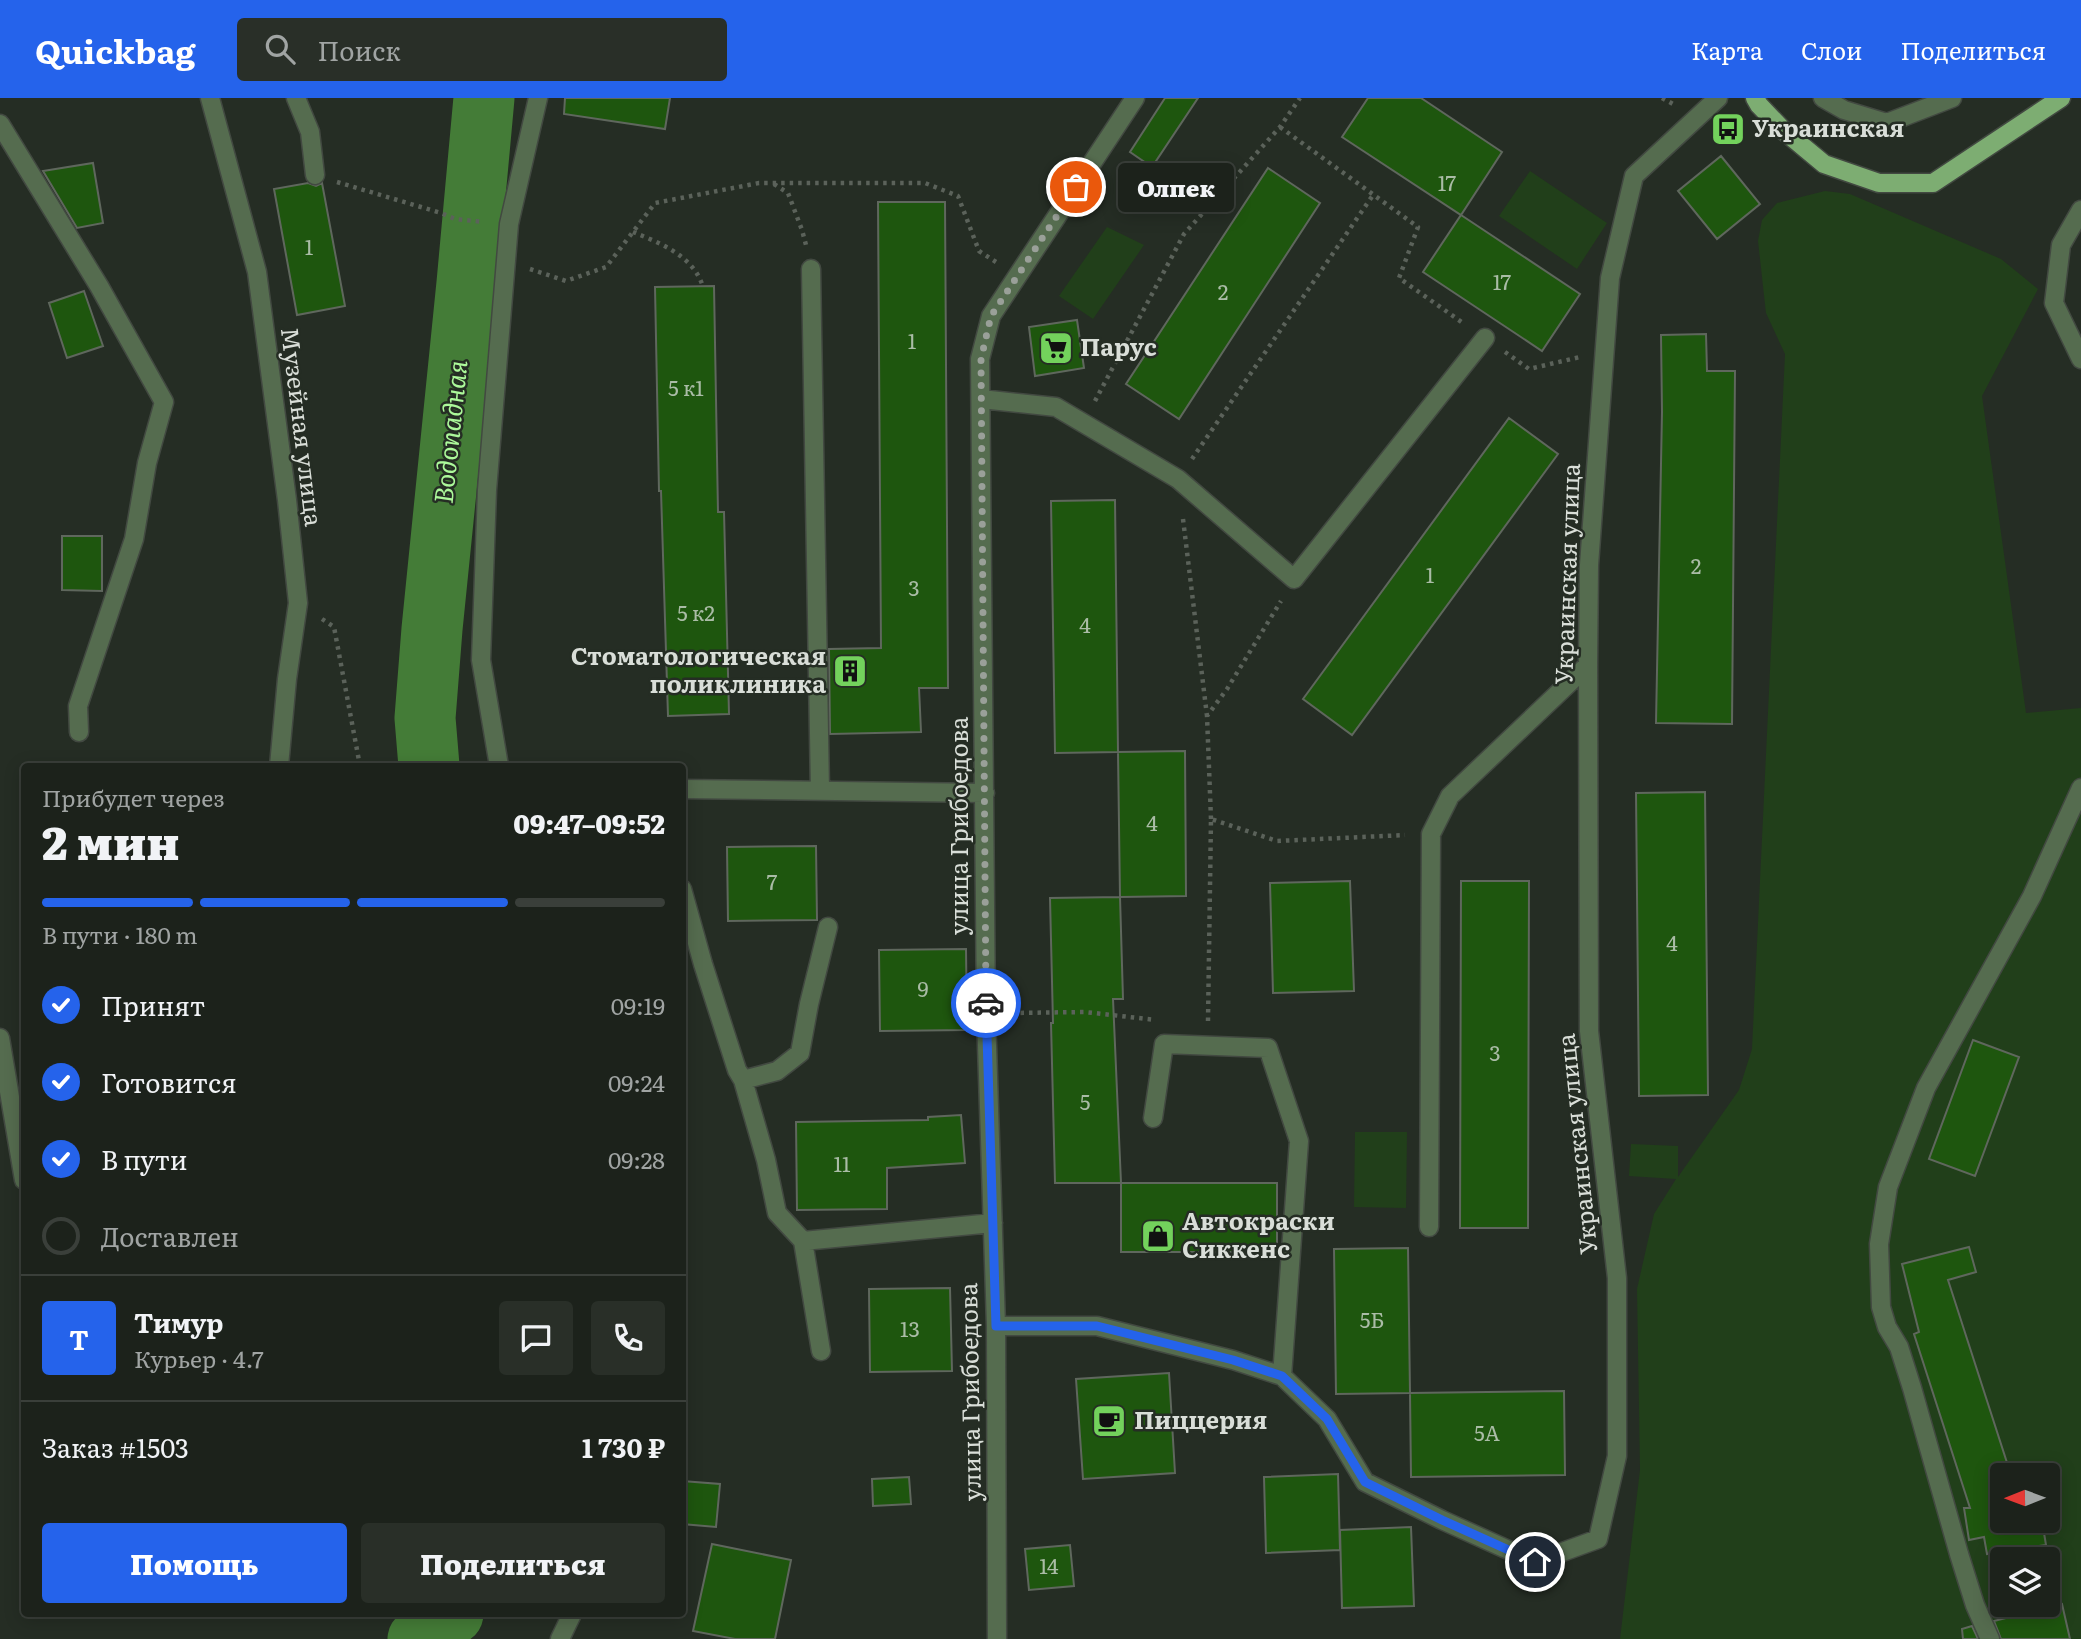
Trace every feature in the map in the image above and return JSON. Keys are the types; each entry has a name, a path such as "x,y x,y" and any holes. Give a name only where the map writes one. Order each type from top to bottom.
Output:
{"main road":[{"path":"1760,100 1783,130 1824,164 1879,183 1933,183 2061,98"}],"street":[{"name":"Музейная улица","path":"210,98 257,272 298,603 286,679 279,763"},
{"path":"296,98 310,132 314,175"},
{"path":"498,763 481,660 487,489 509,224 538,98"},
{"name":"улица Грибоедова","path":"997,1639 996,1326 986,1014 981,359 991,316 1135,98"},
{"name":"Украинская улица","path":"996,1326 1097,1326 1233,1360 1282,1376 1327,1419 1365,1482 1535,1562 1598,1539 1617,1456 1617,1278 1589,1031 1587,665 1589,565 1610,278 1634,176 1718,98"},
{"path":"1823,98 1844,110 1887,123 1952,98"},
{"path":"0,124 99,286 164,402 146,463 134,539 78,706 79,732"},
{"path":"2081,210 2061,245 2054,303 2081,359"},
{"path":"811,269 820,790"},
{"path":"981,399 1056,407 1178,479 1294,579 1485,338"},
{"path":"1429,1227 1431,834 1450,796 1587,665"},
{"path":"1990,1639 1975,1605 1909,1377 1881,1307 1879,1244 1888,1187 1926,1088 2032,896 2081,788"},
{"path":"686,789 985,793"},
{"path":"686,903 737,1070 743,1080 766,1160 777,1213 803,1241 821,1351"},
{"path":"743,1080 777,1071 800,1053 808,1004 828,927"},
{"path":"0,1038 21,1162"},
{"path":"1153,1118 1164,1044 1268,1048 1299,1141 1282,1376"},
{"path":"803,1241 993,1223"},
{"path":"560,1639 571,1617"}],"path":[{"path":"1083,423 1184,234 1280,127 1300,98"},
{"path":"1280,127 1418,227 1399,278 1529,369 1605,351"},
{"path":"314,175 455,219"},
{"path":"505,260 566,281 606,267 655,203 759,183 925,183 958,195 979,251 1017,275"},
{"path":"772,183 788,193 802,230 811,269"},
{"path":"1208,1027 1211,819 1207,716 1178,479 1373,195"},
{"path":"633,232 669,246 699,273 703,287"},
{"path":"1207,716 1233,680 1294,579"},
{"path":"298,603 334,626 358,763"},
{"path":"1211,819 1277,841 1431,834"},
{"path":"986,1014 1085,1012 1159,1020"}],"green space":[{"path":"1530,171 1607,223 1577,269 1499,216"},
{"path":"1825,191 1850,194 2001,259 2038,289 1982,396 2026,713 2081,708 2081,1639 2070,1639 2060,1605 2060,1547 2033,1547 2046,1545 2044,1533 2060,1533 2060,1463 2007,1463 1960,1320 1964,1487 1990,1479 1990,1504 1964,1509 1969,1539 1984,1537 1987,1554 1990,1554 1990,1617 2012,1617 1996,1621 2001,1639 1620,1639 1640,1470 1637,1289 1654,1214 1676,1179 1629,1176 1631,1144 1678,1146 1678,1177 1739,1090 1752,1049 1785,354 1766,313 1758,241 1762,220 1777,203","holes":["1973,1040 2019,1057 1974,1176 1929,1159","1969,1247 1976,1272 1908,1290 1902,1264"]},
{"path":"1107,227 1144,245 1093,319 1059,296"},
{"path":"1355,1132 1407,1132 1406,1208 1354,1207"}],"building":[{"path":"565,98 670,98 665,129 564,114"},
{"path":"1165,98 1198,98 1152,167 1130,152"},
{"path":"1368,98 1421,98 1502,152 1461,215 1342,137"},
{"path":"1721,156 1760,204 1717,239 1678,191"},
{"path":"93,163 103,223 77,228 43,171"},
{"path":"1268,168 1320,203 1179,419 1126,384"},
{"path":"308,183 316,186 322,183 345,306 297,315 274,189"},
{"path":"878,202 945,202 948,688 919,688 921,732 830,734 829,649 881,648"},
{"path":"1461,215 1580,294 1542,351 1423,272"},
{"path":"714,286 718,512 724,512 729,714 668,716 659,491 655,287"},
{"path":"84,291 103,346 67,358 49,303"},
{"name":"Парус","path":"1077,320 1084,368 1035,376 1029,327"},
{"path":"1706,334 1707,371 1735,371 1732,724 1656,723 1661,335"},
{"path":"1509,418 1558,454 1352,735 1303,699"},
{"path":"1115,500 1118,752 1055,753 1051,501"},
{"path":"62,536 102,536 102,591 62,590"},
{"path":"1185,751 1186,896 1120,897 1118,752"},
{"path":"1705,792 1708,1095 1639,1096 1636,793"},
{"path":"816,846 817,920 728,921 727,847"},
{"path":"1350,881 1354,991 1273,993 1270,883"},
{"path":"1461,881 1529,881 1528,1228 1460,1228"},
{"path":"1120,897 1123,999 1113,999 1121,1183 1055,1183 1050,898"},
{"path":"966,949 967,1030 880,1031 879,950"},
{"path":"1973,1040 2019,1057 1975,1176 1929,1159"},
{"path":"961,1115 965,1163 887,1168 887,1209 797,1210 796,1122 928,1120 928,1117"},
{"path":"1121,1183 1277,1183 1277,1252 1121,1252"},
{"path":"1969,1247 1976,1272 1948,1280 2007,1463 1990,1463 1990,1533 2044,1533 2046,1545 1990,1547 1990,1554 1987,1554 1984,1537 1969,1540 1964,1508 1970,1508 1914,1334 1919,1332 1902,1264"},
{"path":"1408,1248 1410,1393 1336,1394 1334,1249"},
{"path":"950,1288 952,1371 870,1372 869,1289"},
{"path":"1169,1373 1175,1473 1083,1479 1076,1379"},
{"path":"1564,1391 1565,1475 1411,1477 1410,1393"},
{"path":"1338,1474 1340,1550 1266,1553 1264,1477"},
{"path":"909,1477 911,1504 873,1506 872,1479"},
{"path":"686,1481 720,1484 716,1527 686,1524"},
{"path":"1411,1527 1414,1606 1342,1608 1340,1530"},
{"path":"712,1544 791,1560 775,1639 735,1639 693,1631"},
{"path":"1070,1545 1074,1586 1029,1590 1025,1549"},
{"path":"2060,1604 2070,1639 2001,1639 1994,1621 2010,1617 2060,1617"},
{"path":"1972,1626 1978,1639 1963,1639 1962,1629"}],"waterway":[{"name":"Водопадная","path":"429,763 425,718 432,629 484,98"},
{"name":"Водопадная","path":"418,1639 449,1617"}],"way so far":[{"path":"986,1003 981,359 991,316 1076,187"}],"place":[{"name":"Украинская","path":"1728,129"},
{"name":"Олпек","path":"1076,187"},
{"name":"Парус","path":"1056,348"},
{"name":"Стоматологическая поликлиника","path":"850,671"},
{"name":"Автокраски Сиккенс","path":"1158,1236"},
{"name":"Пиццерия","path":"1109,1421"}],"route":[{"path":"986,1003 996,1326 1097,1326 1233,1360 1282,1376 1327,1419 1365,1482 1535,1562"}]}
